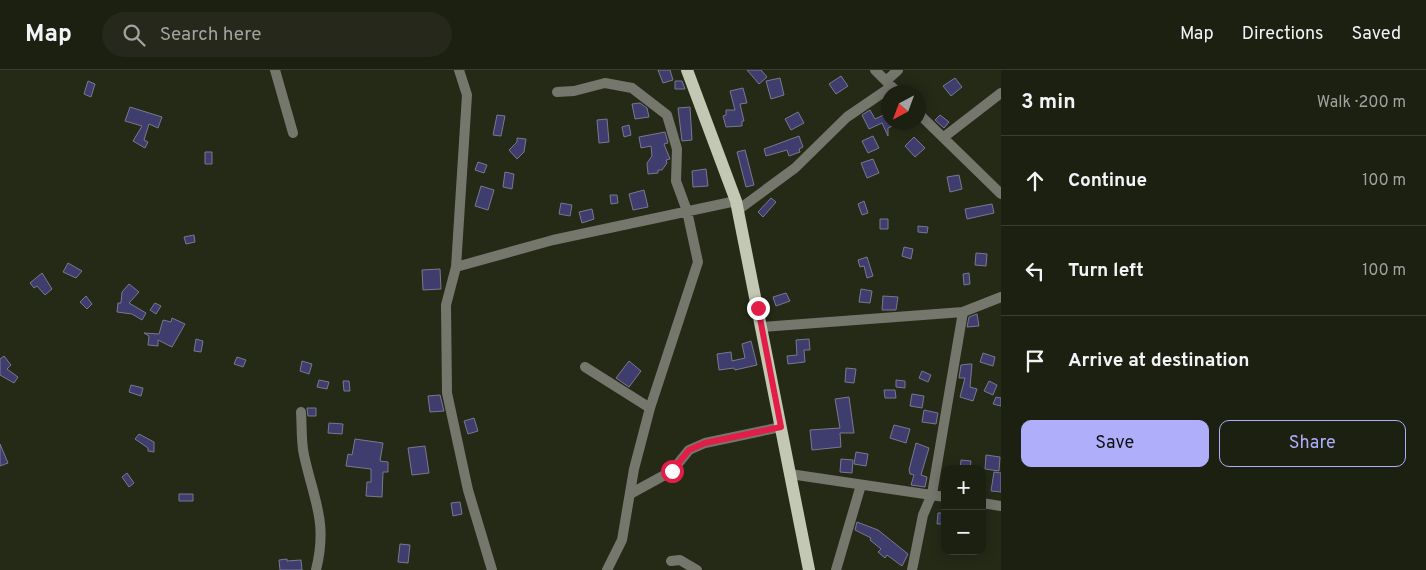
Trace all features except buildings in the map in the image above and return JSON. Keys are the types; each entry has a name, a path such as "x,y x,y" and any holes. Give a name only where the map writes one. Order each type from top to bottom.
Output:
{"main road":[{"path":"688,70 737,206 809,570"}],"street":[{"path":"275,70 294,133"},
{"path":"459,70 467,95 456,267 446,305 447,393 468,490 492,570"},
{"path":"875,70 890,85"},
{"path":"893,85 898,70"},
{"path":"557,92 574,91 606,83 632,88 667,115 677,149 676,181 687,211 698,262 650,408 630,494 622,540 607,570"},
{"path":"944,137 1001,92"},
{"path":"456,267 553,240 687,211 737,206 795,168 847,117 881,94"},
{"path":"926,120 1000,189"},
{"path":"762,328 963,312 1001,297"},
{"path":"912,570 923,515 932,494 963,312"},
{"path":"585,367 650,408"},
{"path":"301,412 304,454 318,508 322,539 316,570"},
{"path":"630,494 672,471 689,450 705,443 781,427"},
{"path":"790,474 941,496"},
{"path":"836,570 861,485"},
{"path":"986,504 1001,506"},
{"path":"671,561 680,560 697,570"}],"route":[{"path":"672,471 689,450 705,443 781,427 758,308"}]}
